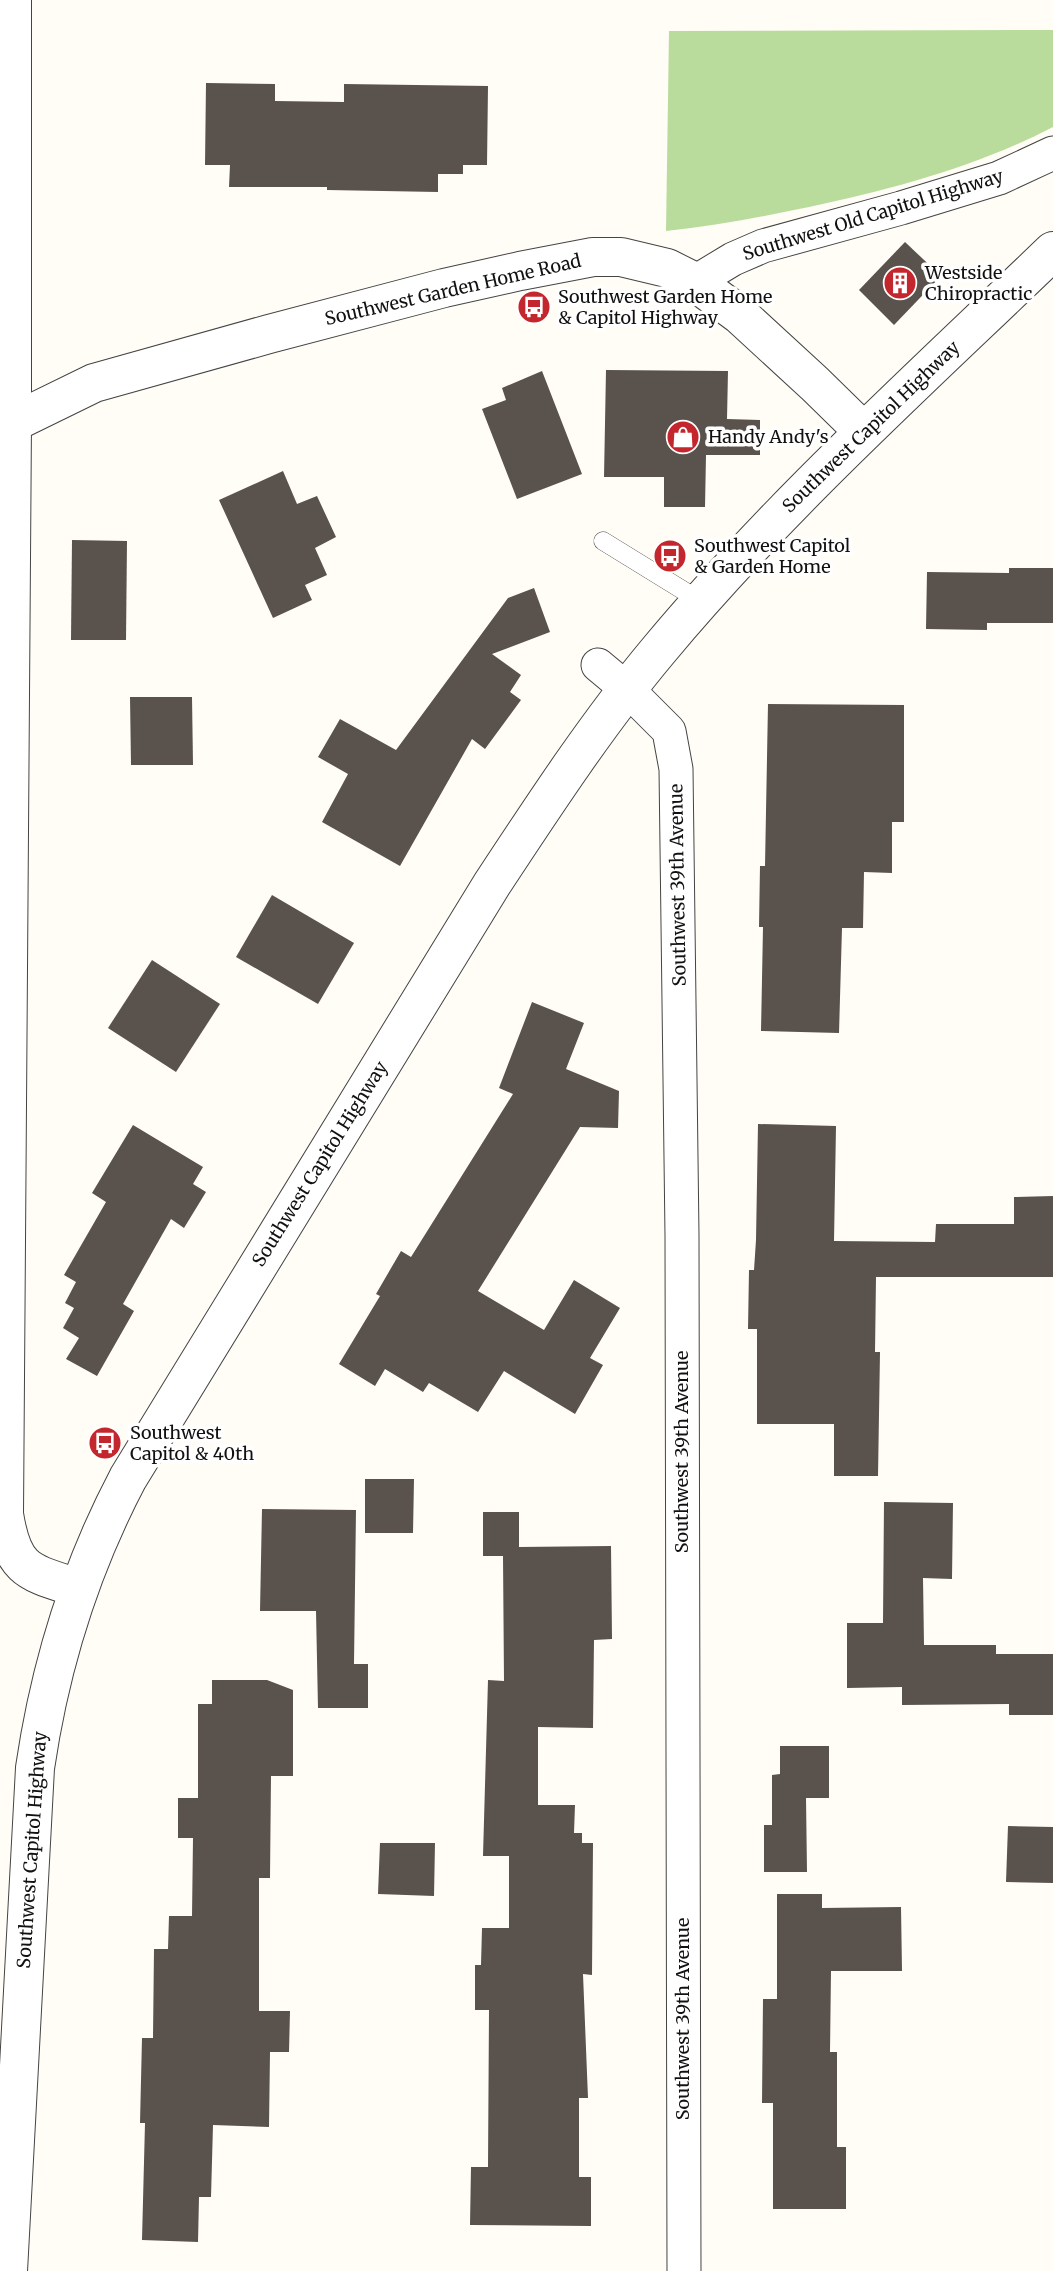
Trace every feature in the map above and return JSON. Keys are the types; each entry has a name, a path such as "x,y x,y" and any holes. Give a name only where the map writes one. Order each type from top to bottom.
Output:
{"street":[{"path":"12,0 6,263 4,1514 11,1547 23,1566 32,1573 78,1588"},
{"name":"Southwest Old Capitol Highway","path":"695,282 733,259 763,246 999,178 1053,153"},
{"name":"Southwest Capitol Highway","path":"8,2271 35,1768 49,1690 78,1588 106,1520 128,1478 220,1326 492,884 552,794 628,690 659,651 790,504 1053,251"},
{"name":"Southwest Garden Home Road","path":"6,425 94,383 444,288 593,257 621,257 667,268 695,282 740,315 863,431"},
{"name":"Southwest 39th Avenue","path":"598,664 669,731 676,769 682,1234 684,2271"}],"lane":[{"path":"603,541 702,602"}],"green space":[{"path":"1053,30 1053,127 994,154 903,184 773,214 666,231 669,31"}],"building":[{"path":"206,83 275,84 275,101 344,102 344,84 488,86 487,165 463,165 463,174 438,174 438,192 327,190 327,187 229,187 230,165 205,165"},
{"name":"Westside Chiropractic","path":"905,242 941,276 894,325 859,290"},
{"name":"Handy Andy's","path":"606,370 728,371 727,419 760,420 760,455 706,455 705,507 664,507 664,477 604,477"},
{"path":"542,371 582,474 517,499 482,409 506,400 502,388"},
{"path":"283,471 297,504 317,496 336,537 315,548 327,575 305,585 312,600 273,618 219,500"},
{"path":"72,540 127,541 126,640 71,640"},
{"path":"1009,568 1053,568 1053,623 987,623 987,630 926,629 927,572 1009,573"},
{"path":"534,588 550,632 492,654 521,675 510,692 521,700 485,749 472,739 400,866 322,822 348,774 318,757 340,719 396,750 508,598"},
{"path":"130,697 192,697 193,765 131,765"},
{"path":"768,704 904,705 904,822 892,822 892,873 864,872 863,928 842,928 839,1033 761,1031 763,927 759,927 760,866 765,866"},
{"path":"272,895 354,943 318,1004 236,957"},
{"path":"152,960 220,1004 176,1072 108,1028"},
{"path":"532,1002 584,1023 566,1069 619,1091 618,1128 580,1127 478,1291 544,1330 574,1280 620,1308 590,1358 603,1365 575,1414 504,1371 478,1412 429,1383 423,1392 385,1369 375,1386 339,1364 380,1296 376,1294 401,1251 411,1257 513,1094 499,1088"},
{"path":"758,1124 836,1126 834,1241 935,1242 936,1224 1014,1224 1014,1197 1053,1196 1053,1277 876,1277 875,1352 880,1352 878,1476 834,1476 834,1424 757,1424 757,1329 748,1329 749,1270 754,1270 756,1240"},
{"path":"133,1125 203,1167 193,1184 206,1192 184,1228 171,1219 123,1304 134,1311 97,1376 66,1359 79,1338 63,1328 74,1308 65,1303 76,1282 64,1275 106,1202 92,1193"},
{"path":"365,1479 414,1479 413,1533 365,1533"},
{"path":"884,1502 953,1503 952,1579 923,1578 924,1645 996,1645 996,1654 1053,1654 1053,1715 1009,1715 1009,1704 902,1705 902,1687 847,1688 847,1623 883,1623"},
{"path":"262,1509 356,1510 354,1664 368,1664 368,1708 318,1708 316,1611 260,1611"},
{"path":"483,1512 519,1512 519,1547 611,1546 612,1639 594,1640 593,1728 538,1727 538,1805 575,1805 574,1833 582,1833 582,1843 593,1843 592,1975 583,1974 588,2098 579,2098 579,2177 591,2177 591,2226 470,2225 471,2167 488,2167 489,2010 475,2010 475,1965 481,1965 482,1928 509,1928 509,1856 483,1856 488,1680 504,1681 503,1556 483,1556"},
{"path":"212,1680 267,1680 293,1690 293,1776 271,1776 270,1878 259,1878 259,2011 290,2011 289,2052 270,2052 269,2127 213,2125 211,2197 199,2197 198,2242 142,2240 145,2123 140,2123 142,2038 153,2038 154,1949 168,1949 169,1916 192,1916 193,1838 178,1838 178,1798 198,1798 198,1704 212,1704"},
{"path":"780,1746 829,1746 829,1798 806,1798 807,1872 764,1872 764,1825 772,1825 772,1775 780,1774"},
{"path":"1008,1826 1053,1827 1053,1883 1006,1882"},
{"path":"380,1843 435,1843 434,1896 378,1894"},
{"path":"777,1894 822,1894 822,1908 901,1907 902,1971 831,1971 830,2052 837,2052 837,2147 846,2147 846,2209 773,2209 773,2103 762,2103 763,1999 777,1999"}],"place":[{"name":"Westside Chiropractic","path":"900,283"},
{"name":"Southwest Garden Home & Capitol Highway","path":"534,307"},
{"name":"Handy Andy's","path":"683,437"},
{"name":"Southwest Capitol & Garden Home","path":"670,556"},
{"name":"Southwest Capitol & 40th","path":"105,1443"}]}
